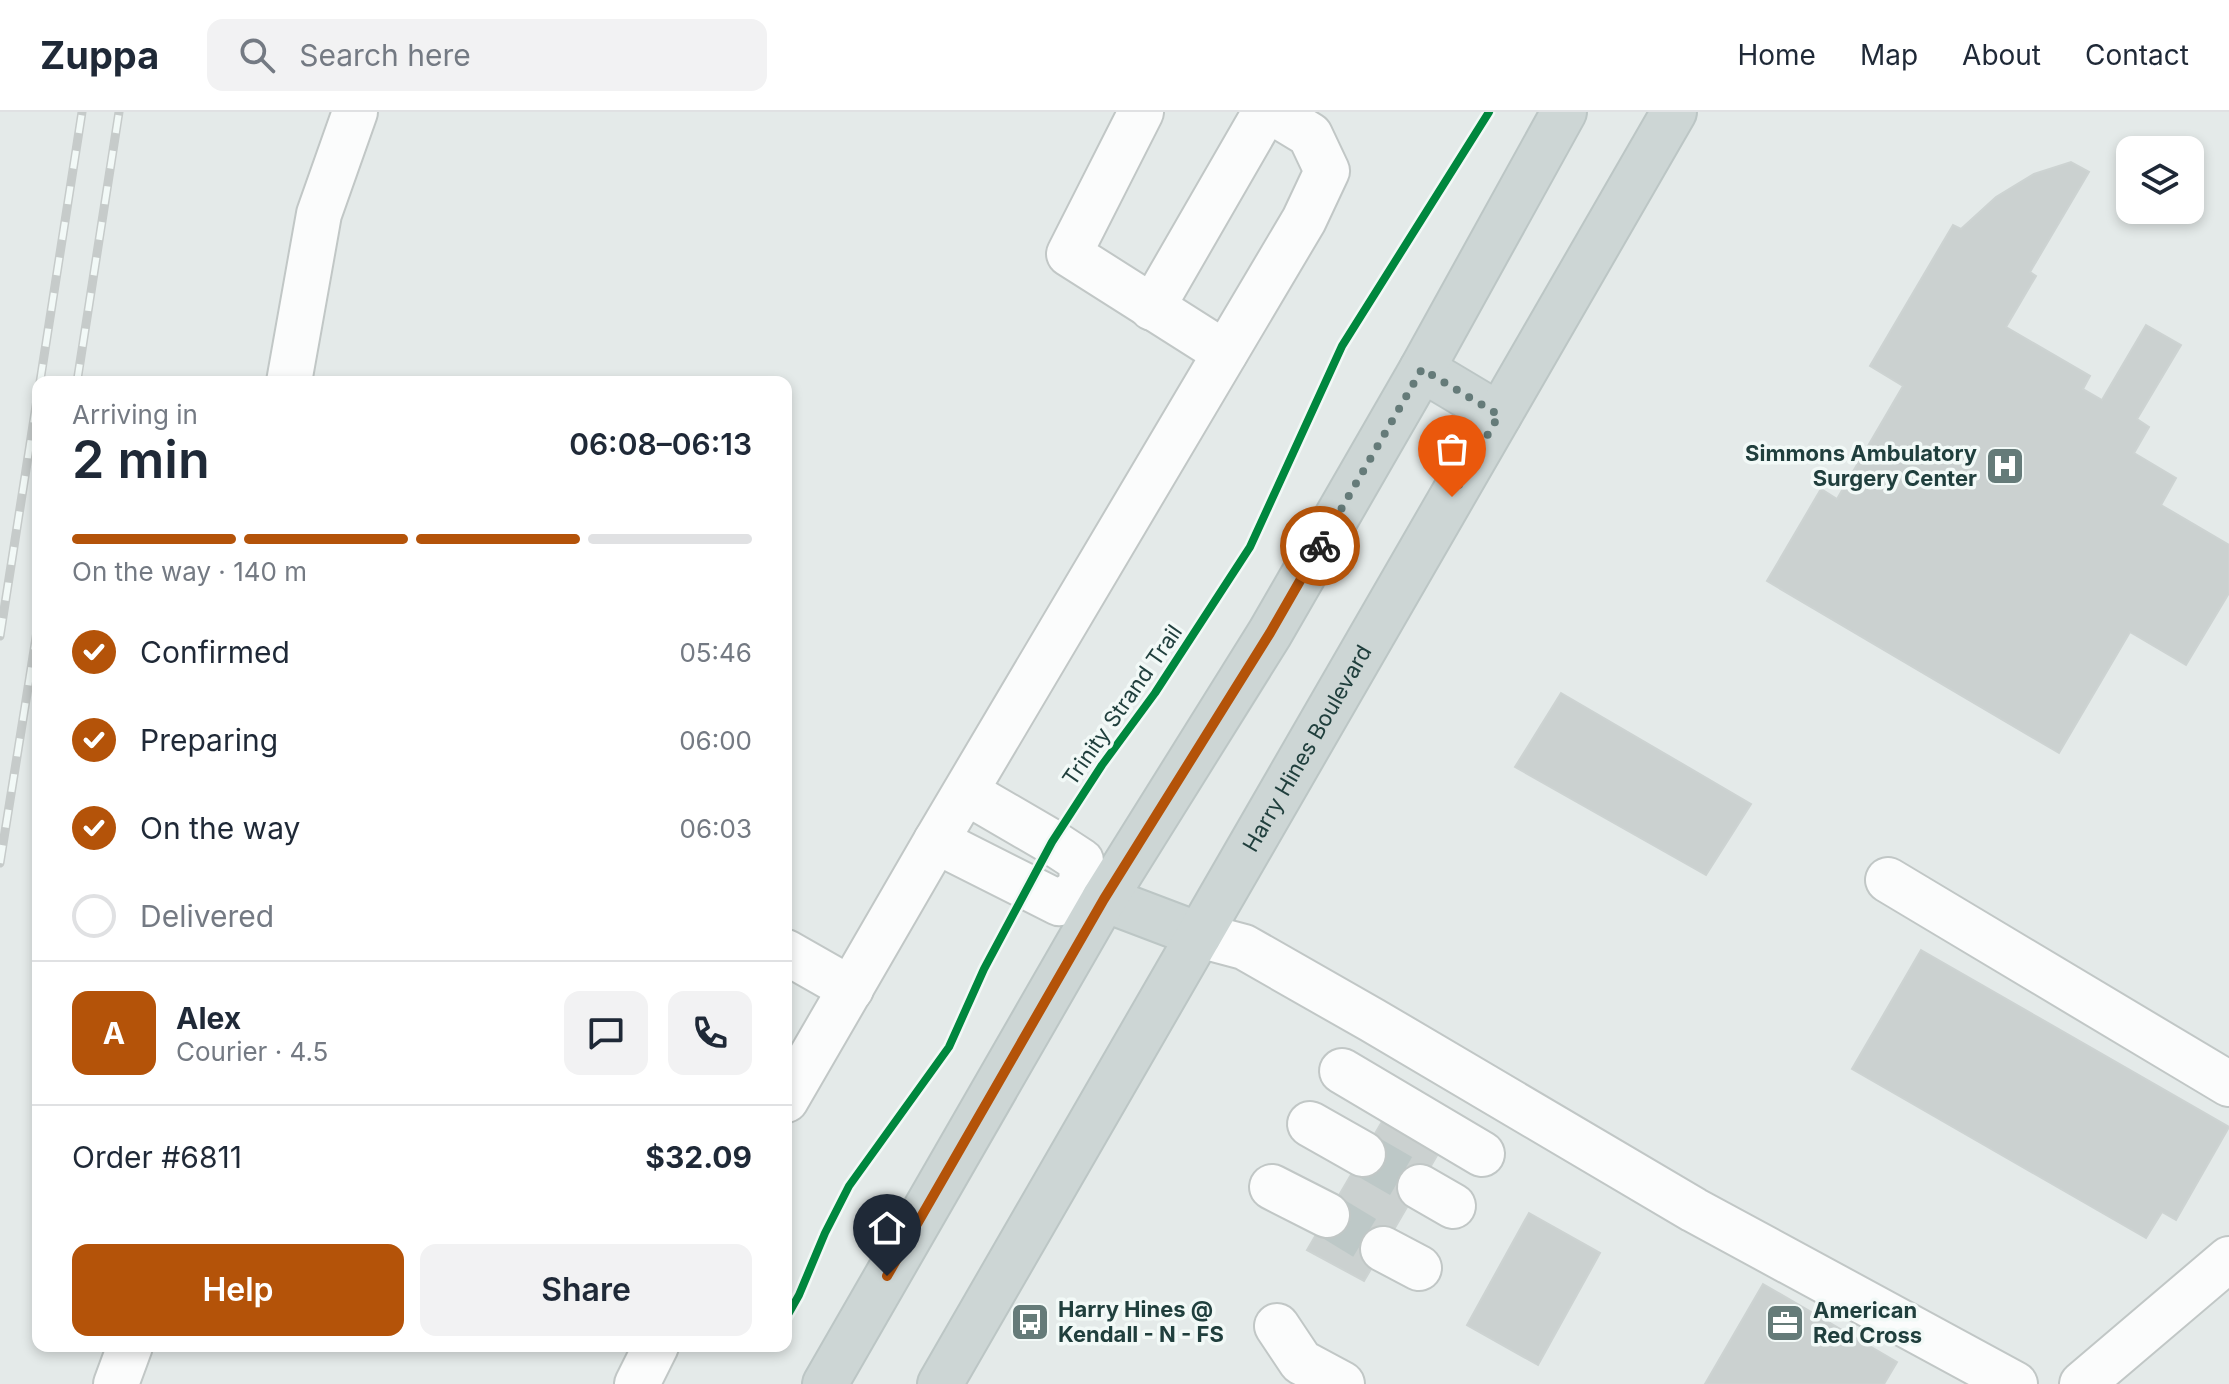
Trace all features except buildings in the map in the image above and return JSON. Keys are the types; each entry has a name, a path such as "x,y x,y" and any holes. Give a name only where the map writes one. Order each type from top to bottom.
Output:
{"main road":[{"path":"825,1384 1093,893 1270,633 1422,369 1564,112"},
{"name":"Harry Hines Boulevard","path":"940,1384 1674,115"},
{"path":"1422,369 1499,415"},
{"path":"1093,893 1199,935"}],"lane":[{"path":"290,376 319,214 355,112"},
{"path":"1141,112 1069,254 1225,353"},
{"path":"1152,308 1265,112"},
{"path":"792,1090 1304,220 1327,171 1310,135 1272,112"},
{"path":"936,841 1059,903 1093,893 1081,861 966,792"},
{"path":"1888,880 2229,1084"},
{"path":"1199,935 1244,947 1694,1210 2015,1384"},
{"path":"792,955 851,989"},
{"path":"1342,1071 1482,1154"},
{"path":"1310,1124 1363,1154"},
{"path":"1272,1187 1327,1215"},
{"path":"2082,1384 2229,1259"},
{"path":"1277,1326 1301,1362 1342,1384"},
{"path":"116,1384 128,1352"},
{"path":"637,1384 653,1352"}],"tunnel":[{"path":"1363,1154 1420,1187"},
{"path":"1327,1215 1383,1249"}],"railway":[{"path":"41,376 82,112"},
{"path":"78,376 119,112"},
{"path":"0,636 32,431"},
{"path":"0,863 32,663"}],"cycle path":[{"name":"Trinity Strand Trail","path":"792,1307 849,1186 949,1047 984,969 1052,842 1102,765 1155,693 1250,547 1342,346 1489,112"}],"way so far":[{"path":"1320,546 1422,369 1499,415 1452,497"}],"place":[{"name":"Simmons Ambulatory Surgery Center","path":"2005,466"},
{"name":"Harry Hines @ Kendall - N - FS","path":"1030,1322"},
{"name":"American Red Cross","path":"1785,1323"}],"route":[{"path":"887,1276 1104,899 1270,633 1320,546"}]}
